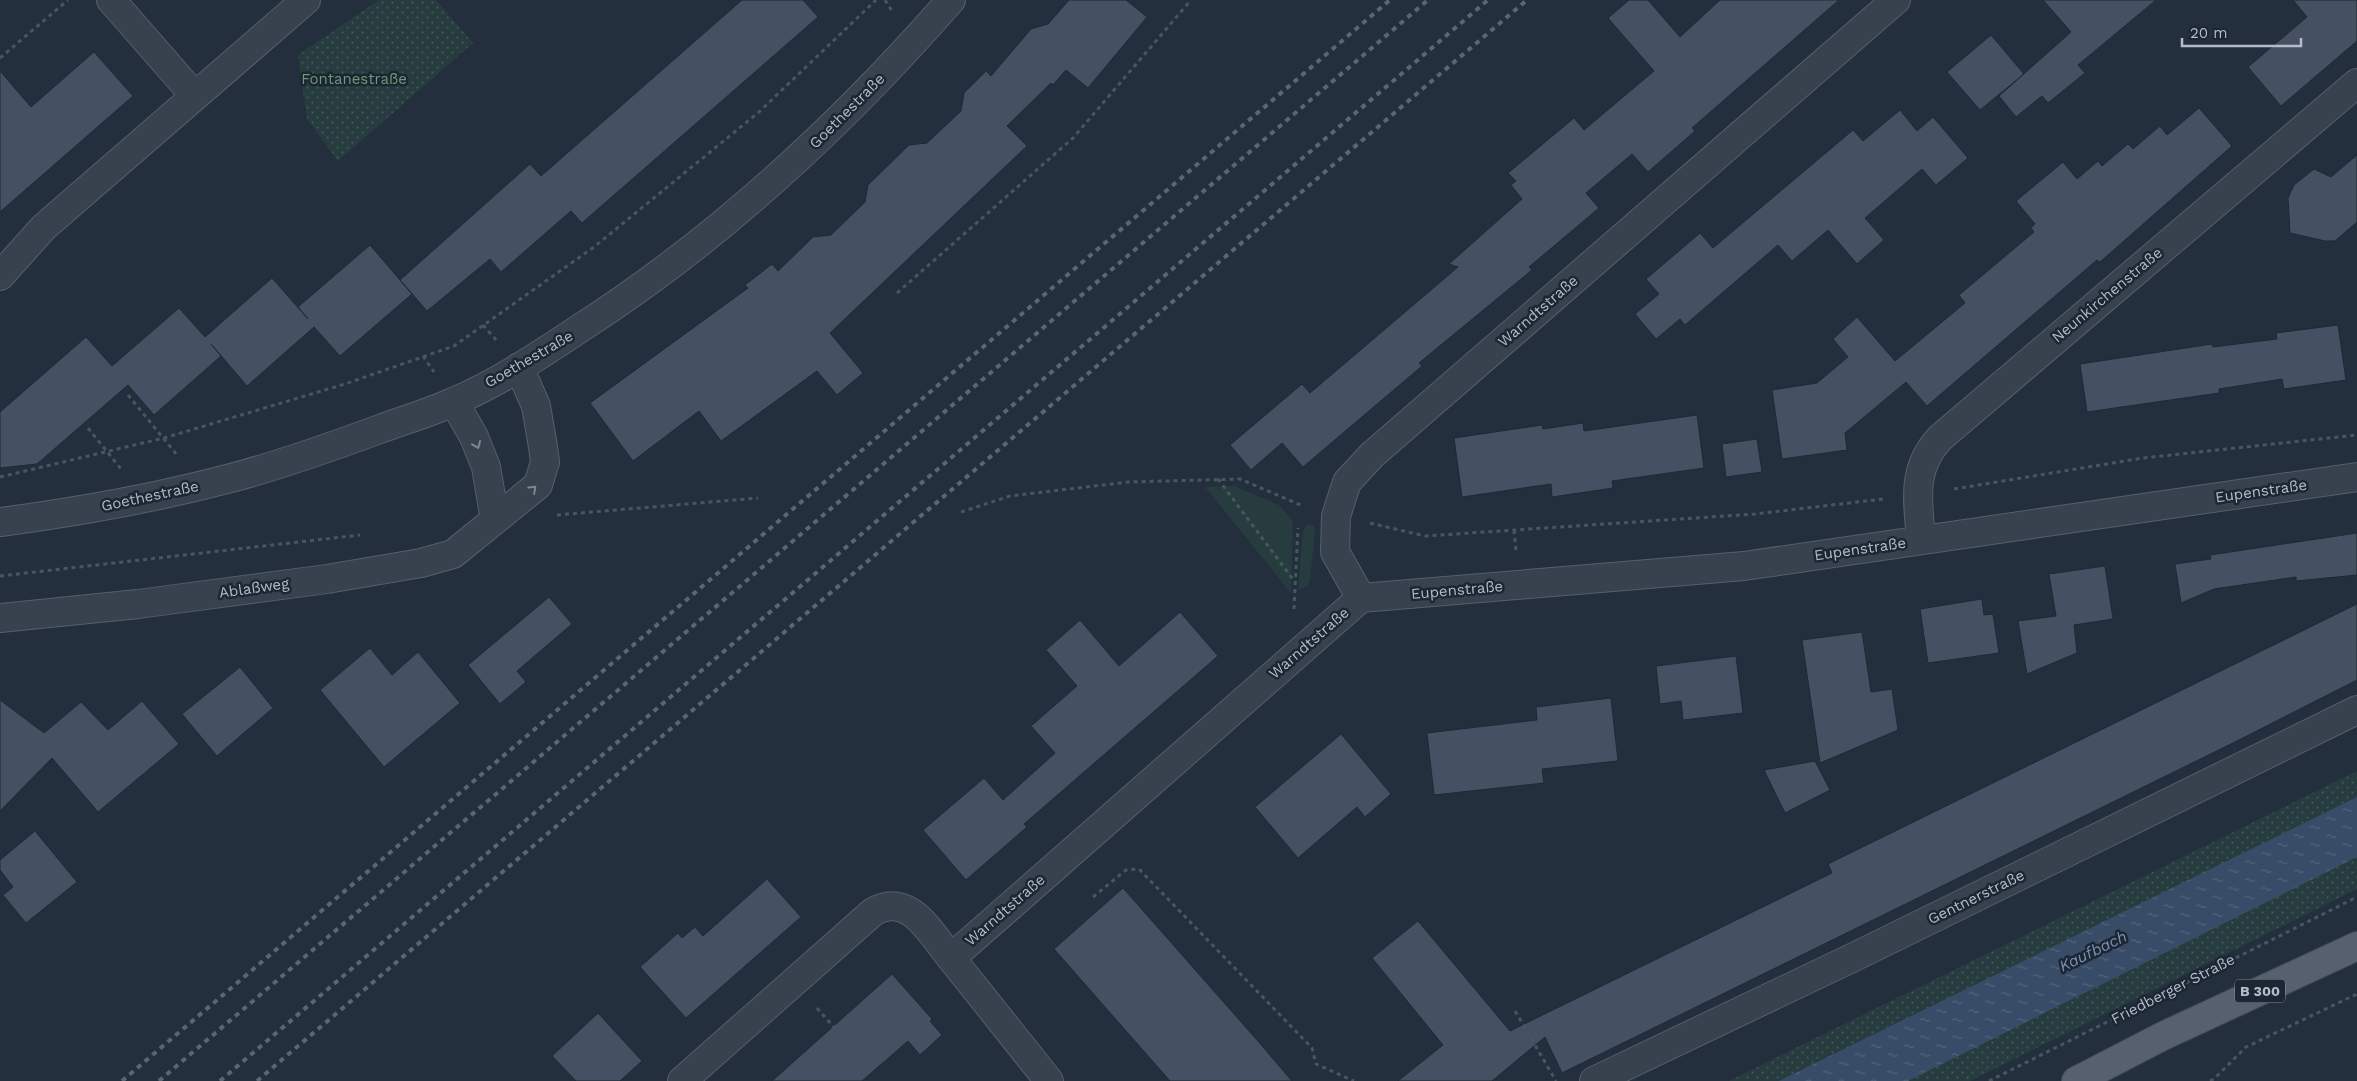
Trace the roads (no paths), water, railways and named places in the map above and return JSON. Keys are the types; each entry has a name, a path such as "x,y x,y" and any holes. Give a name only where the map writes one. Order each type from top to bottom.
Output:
{"main road":[{"name":"B 300","path":"2076,1081 2163,1036 2357,946"}],"street":[{"path":"111,0 194,95"},
{"path":"0,276 44,227 194,95 306,0"},
{"name":"Goethestraße","path":"0,522 145,499 230,478 318,452 454,402 519,366 626,299 741,210 800,157 851,107 951,0"},
{"name":"Warndtstraße","path":"682,1081 873,912 883,906 900,906 915,914 951,958 1292,659 1360,598 1335,552 1336,516 1347,482 1372,455 1896,0"},
{"name":"Neunkirchenstraße","path":"1921,540 1918,494 1923,462 1929,450 1940,438 2357,83"},
{"name":"Ablaßweg","path":"0,618 138,604 327,579 421,564 453,554 538,485 545,462 536,406 519,366"},
{"path":"454,402 474,437 486,467 495,520"},
{"name":"Eupenstraße","path":"1360,598 1744,566 2357,476"},
{"name":"Gentnerstraße","path":"1594,1081 1863,953 2357,710"},
{"path":"951,958 1049,1081"}],"water":[{"name":"Kaufbach","path":"2357,797 2357,857 1908,1081 1779,1081"}],"railway":[{"path":"122,1081 1390,0"},
{"path":"159,1081 1428,0"},
{"path":"220,1081 1488,0"},
{"path":"257,1081 1527,0"}],"park label":[{"name":"Fontanestraße","path":"354,79"}]}
